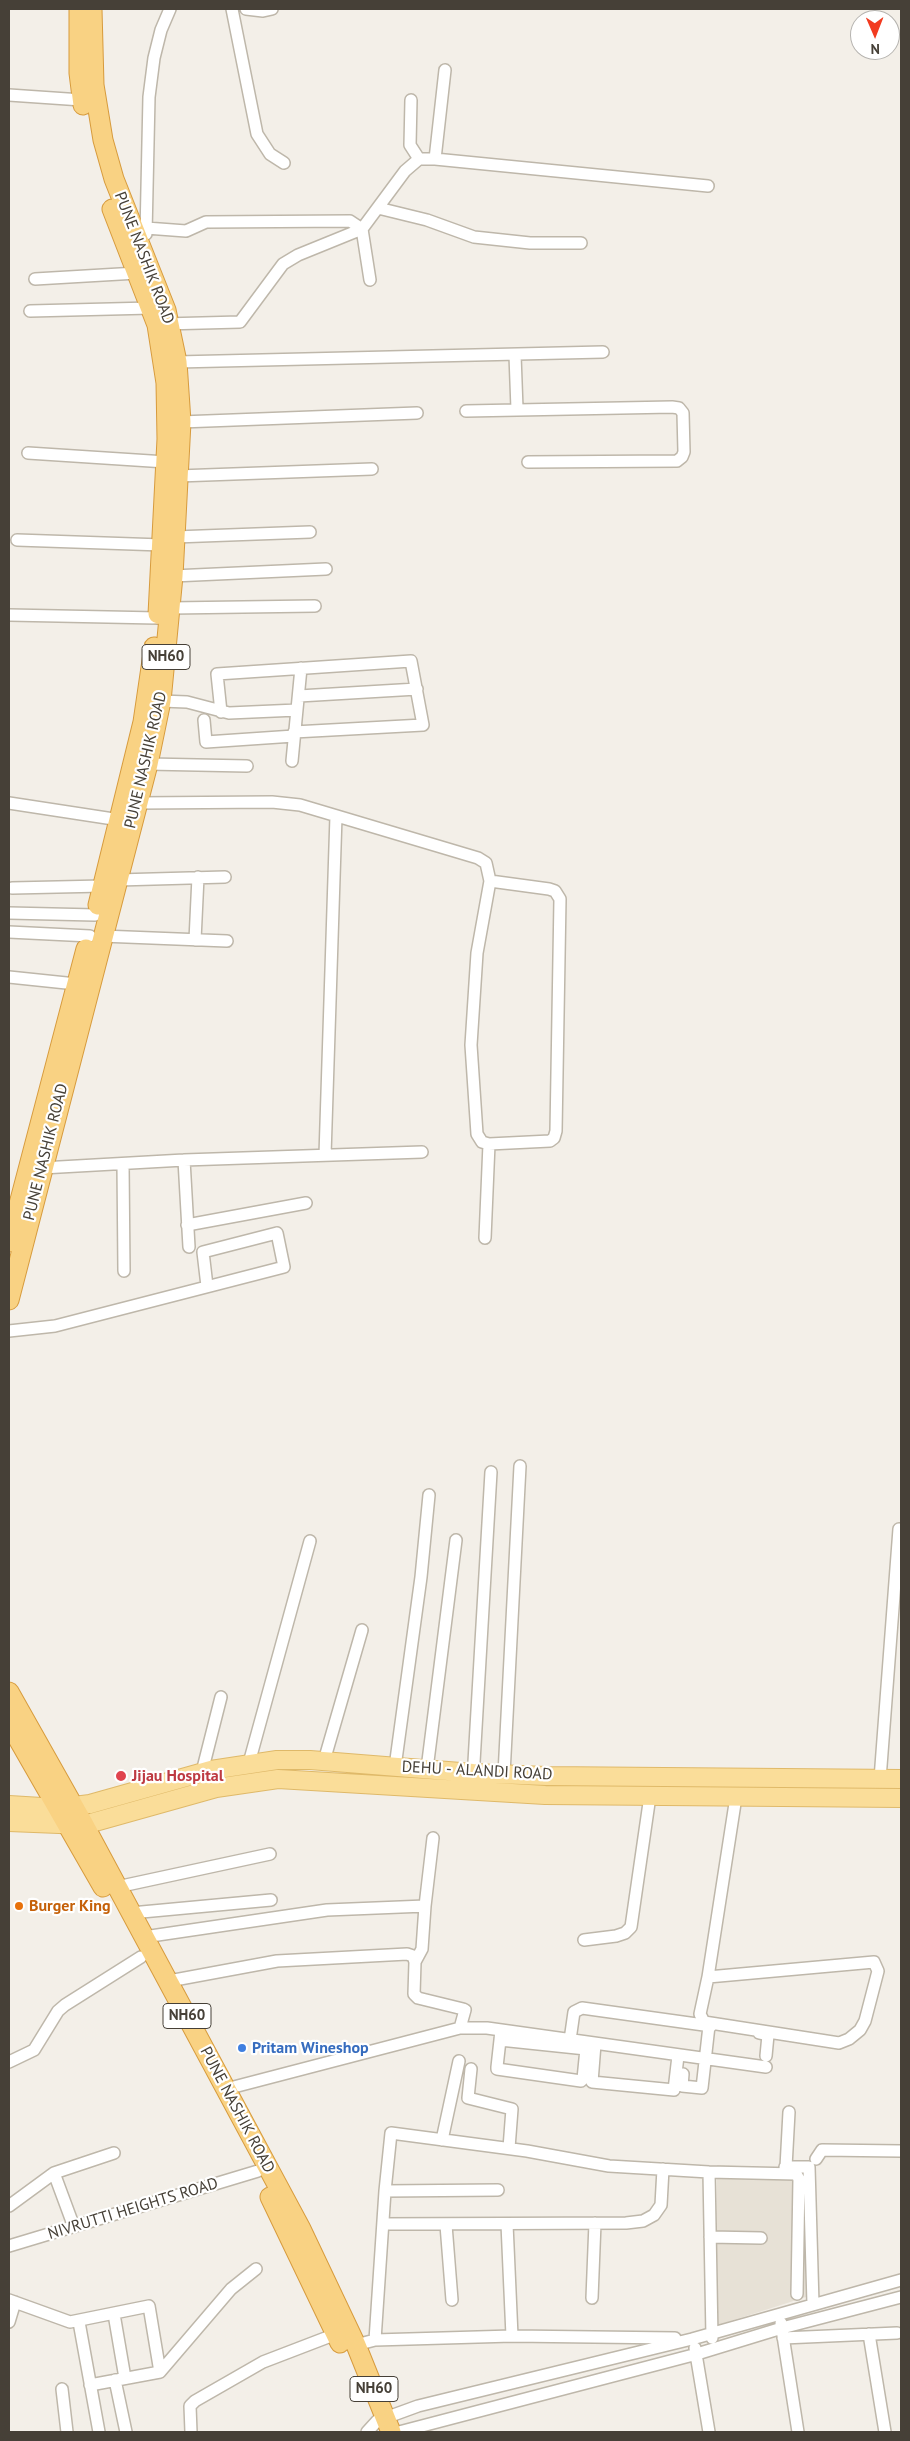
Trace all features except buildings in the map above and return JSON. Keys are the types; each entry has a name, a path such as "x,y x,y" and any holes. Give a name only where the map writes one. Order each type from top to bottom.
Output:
{"highway":[{"name":"PUNE NASHIK ROAD","path":"9,1300 96,936 110,883 138,803 161,701 169,541 178,476 180,422 177,362 138,273 99,172 82,100 79,73 79,9"},
{"name":"PUNE NASHIK ROAD","path":"9,1242 76,984 96,936 96,914 110,883 120,820 173,576 169,541 166,462 166,383 159,319 145,254 114,179 99,124 94,85 92,9"},
{"name":"PUNE NASHIK ROAD","path":"9,1692 142,1957 258,2171 380,2427"},
{"name":"PUNE NASHIK ROAD","path":"9,1723 66,1807"},
{"name":"PUNE NASHIK ROAD","path":"76,1825 117,1887 131,1912 300,2229 356,2345 380,2427"}],"main road":[{"name":"DEHU - ALANDI ROAD","path":"9,1805 66,1807 90,1804 202,1772 249,1762 277,1760 324,1760 504,1774 901,1779"},
{"name":"DEHU - ALANDI ROAD","path":"9,1822 76,1825 216,1788 278,1778 545,1795 901,1798"}],"street":[{"path":"145,254 149,97 154,58 161,30 170,9"},
{"path":"232,9 257,134 270,154 284,163"},
{"path":"246,9 263,11 272,9"},
{"path":"435,159 445,70"},
{"path":"9,95 82,100"},
{"path":"411,100 410,144 420,159"},
{"path":"30,311 240,322 283,264 298,255 362,229 405,171 420,159 708,186"},
{"path":"378,208 427,220 474,237 530,243 581,243"},
{"path":"146,228 186,230 206,222 350,221 362,229 370,280"},
{"path":"35,279 138,273"},
{"path":"177,362 603,352"},
{"path":"515,354 517,409"},
{"path":"466,411 672,407 679,408 682,413 684,452 677,461 528,462"},
{"path":"180,422 417,413"},
{"path":"28,453 166,462"},
{"path":"178,476 372,469"},
{"path":"18,540 169,541 310,532"},
{"path":"173,576 326,569"},
{"path":"9,615 164,613 316,606"},
{"path":"204,720 206,742 423,725 411,660 217,674 221,712"},
{"path":"292,761 301,668"},
{"path":"299,696 417,689"},
{"path":"161,701 187,702 221,712 297,710"},
{"path":"148,764 247,766"},
{"path":"138,803 272,802 300,805 478,858 486,863 490,881 477,953 471,1045 477,1134 482,1142 489,1144 544,1142 554,1138 560,899 556,891 549,889 490,881"},
{"path":"9,804 120,820"},
{"path":"325,1155 336,816"},
{"path":"195,940 198,877"},
{"path":"12,888 225,877"},
{"path":"9,913 96,914"},
{"path":"9,932 227,941"},
{"path":"9,977 76,984"},
{"path":"484,1238 489,1144"},
{"path":"42,1168 184,1160 422,1152"},
{"path":"184,1160 189,1247"},
{"path":"123,1164 124,1271"},
{"path":"188,1225 306,1202"},
{"path":"9,1331 55,1326 284,1267 277,1233 203,1252 207,1286"},
{"path":"504,1774 520,1466"},
{"path":"472,1791 491,1472"},
{"path":"395,1767 420,1586 429,1495"},
{"path":"880,1779 900,1529"},
{"path":"427,1769 456,1540"},
{"path":"249,1762 310,1541"},
{"path":"324,1760 362,1630"},
{"path":"202,1772 221,1697"},
{"path":"584,1940 616,1936 631,1927 650,1796"},
{"path":"708,1977 874,1962 878,1971 865,2021 860,2030 849,2040 839,2043 704,2022 700,2014 708,1977 736,1797"},
{"path":"415,1962 422,1949 433,1838"},
{"path":"117,1887 270,1854"},
{"path":"131,1912 271,1900"},
{"path":"144,1937 327,1910 425,1906"},
{"path":"168,1982 260,1963 407,1954 413,1956 415,1962 414,1994 418,1998 465,2010 460,2028"},
{"path":"9,2062 34,2050 65,2005 142,1957"},
{"path":"501,2035 570,2040 705,2059 766,2061 767,2034 582,2008 574,2012 570,2040"},
{"path":"681,2056 682,2086 702,2088 708,2026"},
{"path":"226,2089 460,2028 586,2049 581,2081 498,2070 501,2035"},
{"path":"595,2044 592,2082 674,2090 681,2056"},
{"path":"442,2140 459,2061"},
{"path":"471,2069 468,2098 472,2101 512,2109 509,2148"},
{"path":"789,2112 785,2167 809,2167 813,2304"},
{"path":"376,2340 385,2191 391,2133 509,2148 601,2165 709,2172 796,2174 800,2179 798,2294"},
{"path":"816,2159 822,2150 901,2151"},
{"path":"9,2206 54,2173 114,2153"},
{"path":"384,2224 446,2225 643,2221 654,2215 661,2206 663,2169"},
{"name":"NIVRUTTI HEIGHTS ROAD","path":"9,2246 258,2171"},
{"path":"709,2172 711,2333 716,2349"},
{"path":"54,2173 74,2227"},
{"path":"385,2191 498,2190"},
{"path":"592,2298 595,2223"},
{"path":"506,2224 512,2336"},
{"path":"446,2225 452,2300"},
{"path":"710,2237 761,2238"},
{"path":"90,2385 160,2372 231,2289 256,2269"},
{"path":"380,2427 418,2406 692,2339 901,2280"},
{"path":"399,2432 716,2349 782,2334 833,2314 901,2297"},
{"path":"829,2299 833,2314"},
{"path":"9,2322 12,2301 62,2320 79,2322 148,2306 160,2372"},
{"path":"114,2314 126,2432"},
{"path":"779,2314 798,2432"},
{"path":"79,2322 99,2432"},
{"path":"782,2334 897,2333"},
{"path":"191,2432 190,2406 195,2401 263,2362 336,2334"},
{"path":"870,2334 885,2432"},
{"path":"356,2345 376,2340 512,2336 692,2339"},
{"path":"692,2339 697,2354 709,2432"},
{"path":"62,2388 67,2432"}],"shaded area":[{"path":"717,2165 803,2169 806,2297 715,2326"}],"place":[{"name":"Jijau Hospital","path":"121,1776"},
{"name":"Burger King","path":"19,1906"},
{"name":"Pritam Wineshop","path":"242,2048"}]}
